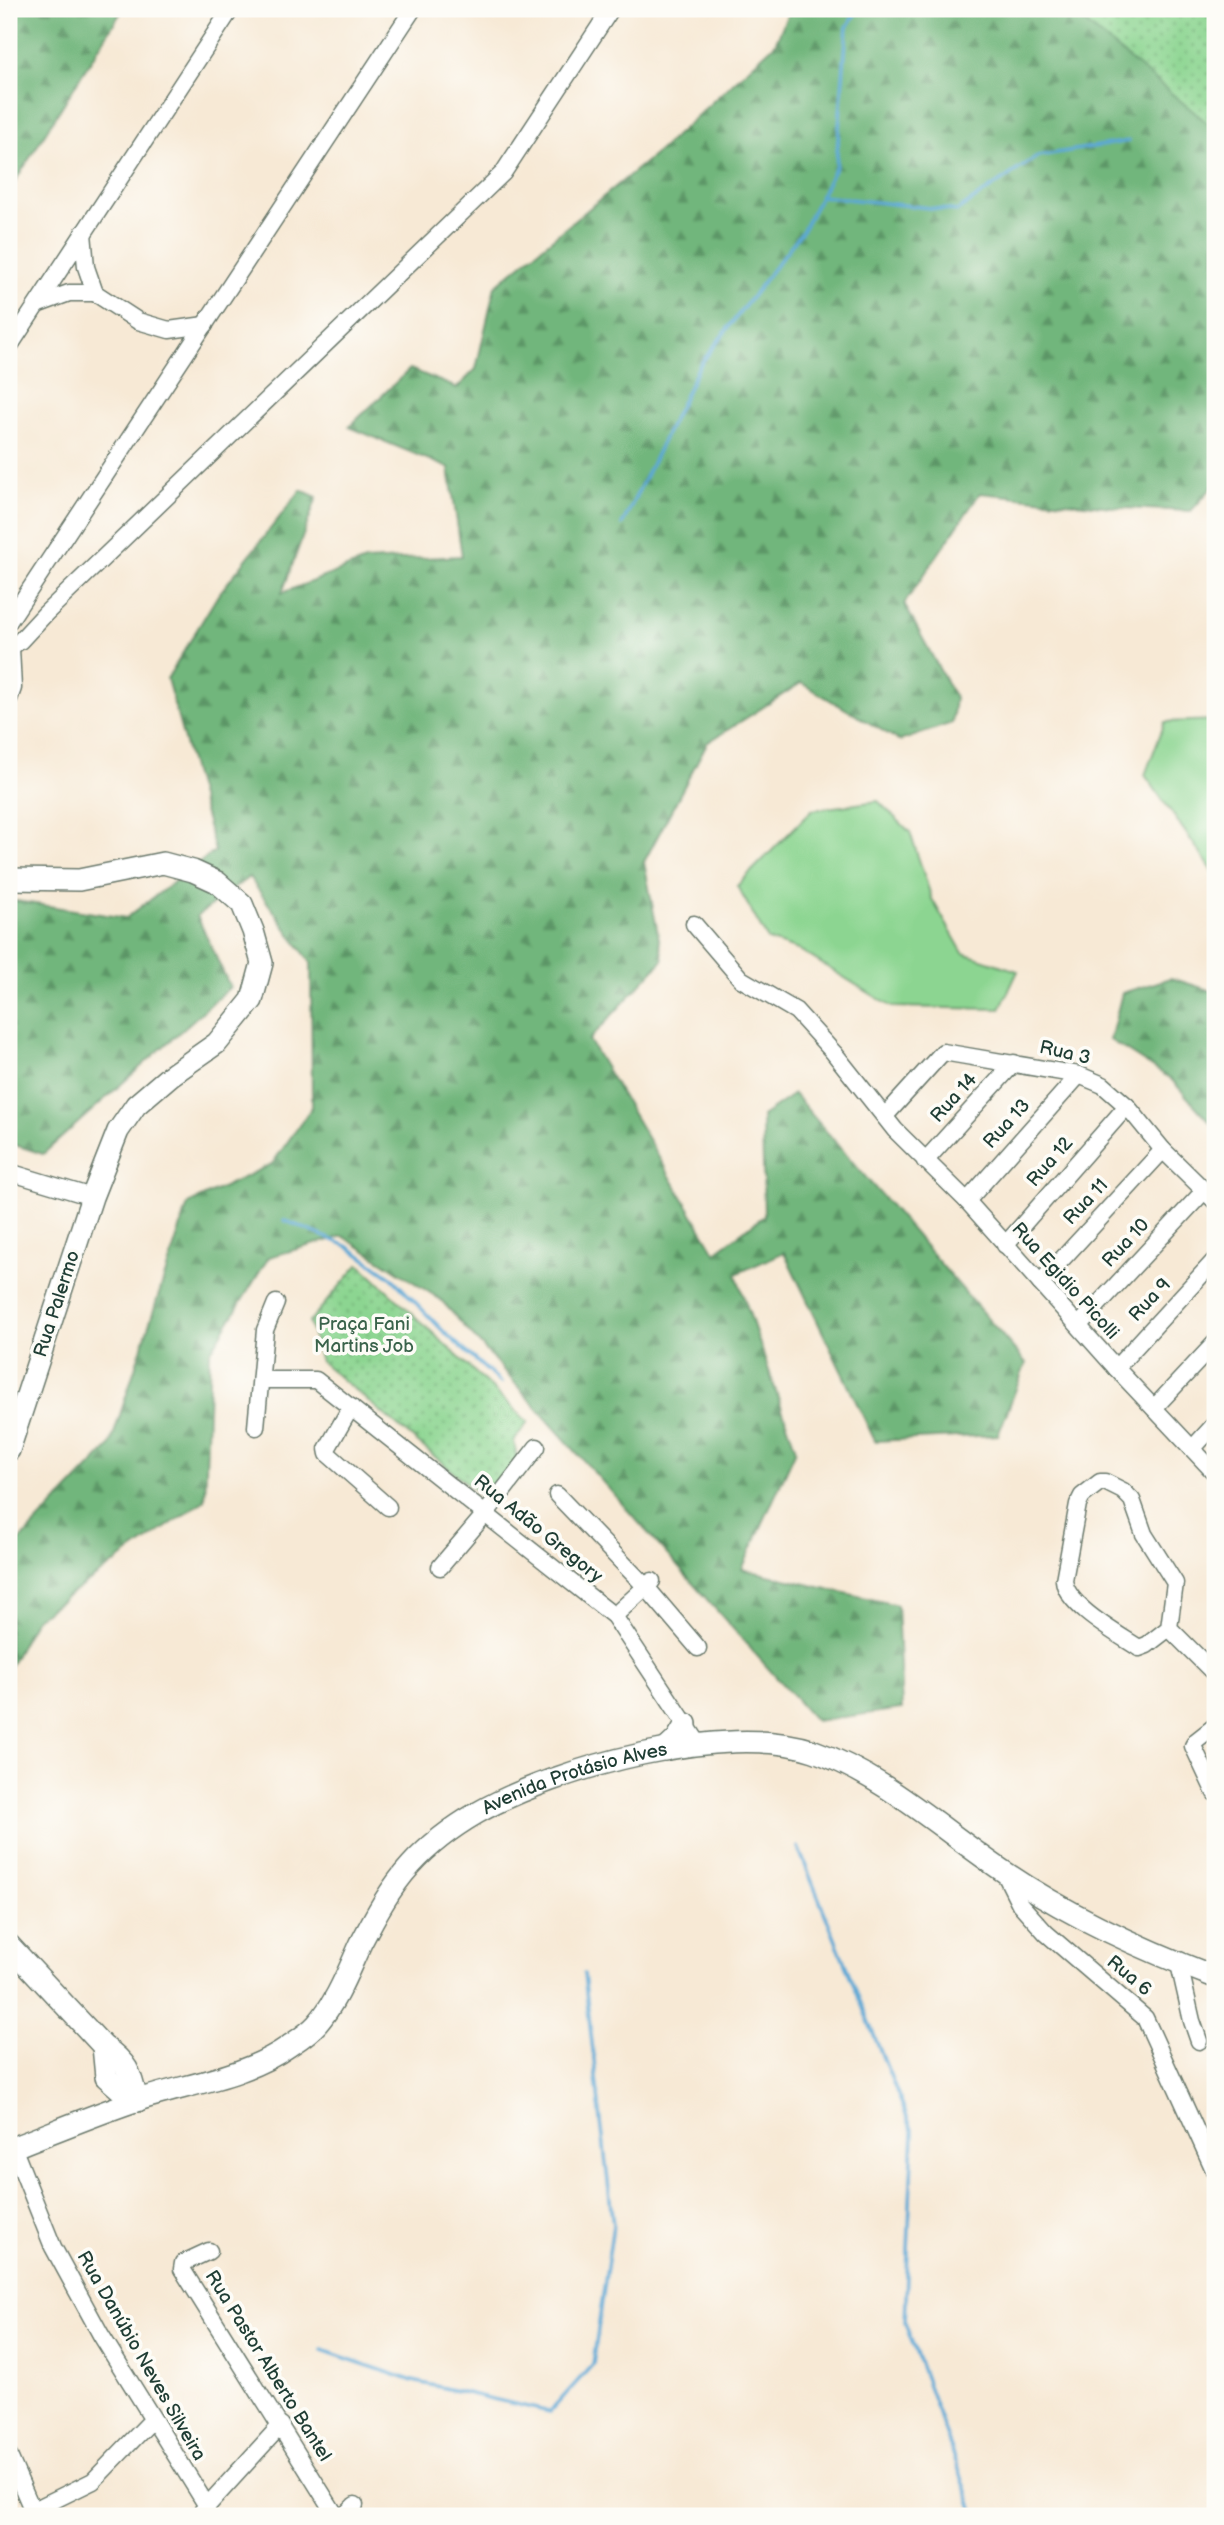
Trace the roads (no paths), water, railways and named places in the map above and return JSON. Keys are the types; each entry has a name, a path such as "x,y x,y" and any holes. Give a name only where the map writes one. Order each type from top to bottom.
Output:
{"main road":[{"name":"Rua Palermo","path":"9,879 79,880 163,863 193,871 218,882 242,904 262,963 252,1000 217,1043 170,1076 136,1105 118,1131 92,1197 9,1450"},
{"path":"665,1750 677,1739 686,1724"},
{"name":"Avenida Protásio Alves","path":"11,2148 137,2101 240,2071 284,2049 316,2026 338,1993 382,1904 410,1866 441,1837 478,1812 566,1774 698,1743 758,1742 813,1751 888,1788 1004,1872 1065,1909 1133,1945 1215,1977"},
{"path":"9,1945 103,2046 128,2067 179,2089"},
{"path":"94,2116 106,2077 103,2046"},
{"path":"128,2067 137,2101"},
{"path":"106,2077 137,2101"}],"street":[{"path":"9,347 231,9"},
{"path":"9,622 413,9"},
{"path":"9,699 13,688 10,644 20,641 503,173 611,9"},
{"path":"83,233 86,267 95,293"},
{"path":"39,303 69,293 95,293 138,321 169,330 205,325"},
{"path":"33,582 33,597 45,615"},
{"path":"9,622 45,615"},
{"name":"Rua Egidio Picolli","path":"694,924 741,979 796,1011 895,1130 967,1201 1116,1368 1215,1473"},
{"name":"Rua 3","path":"885,1116 943,1052 1079,1075 1102,1085 1127,1106 1163,1150 1210,1196"},
{"name":"Rua 14","path":"925,1161 1014,1063"},
{"name":"Rua 13","path":"967,1201 1079,1075"},
{"name":"Rua 12","path":"1004,1245 1127,1106"},
{"name":"Rua 11","path":"1041,1283 1163,1150"},
{"path":"9,1171 92,1197"},
{"name":"Rua 10","path":"1079,1325 1210,1196"},
{"name":"Rua 9","path":"1116,1368 1215,1260"},
{"path":"256,1427 265,1330 276,1303"},
{"path":"1154,1408 1215,1343"},
{"name":"Rua Adão Gregory","path":"261,1380 316,1380 614,1616 698,1743"},
{"path":"351,1407 327,1450 328,1454 388,1507"},
{"path":"1193,1448 1215,1424"},
{"path":"440,1567 537,1447"},
{"path":"1100,1482 1123,1491 1132,1500 1144,1534 1172,1577 1175,1588 1169,1628 1139,1648 1088,1613 1066,1592 1063,1580 1078,1504 1082,1496 1100,1482"},
{"path":"557,1495 649,1584 698,1648"},
{"path":"614,1616 649,1584"},
{"path":"1169,1628 1215,1674"},
{"path":"1215,1726 1194,1745 1215,1793"},
{"name":"Rua 6","path":"1004,1872 1020,1904 1046,1933 1145,2018 1215,2172"},
{"path":"1179,1964 1199,2041"},
{"name":"Rua Danúbio Neves Silveira","path":"11,2148 53,2247 202,2511"},
{"name":"Rua Pastor Alberto Bantel","path":"209,2251 183,2263 182,2269 336,2516"},
{"path":"10,2461 34,2513 93,2481 152,2420"},
{"path":"202,2511 281,2425"}],"waterway":[{"path":"622,525 699,366 803,230 836,166 847,27 858,9"},
{"path":"821,196 957,211 1038,156 1129,141"},
{"path":"284,1220 347,1246 391,1277 445,1333 501,1383"},
{"path":"798,1847 913,2132 905,2323 976,2516"},
{"path":"322,2350 413,2381 550,2412 593,2364 613,2225 584,1974"}],"park label":[{"name":"Praça Fani Martins Job","path":"364,1335"}]}
